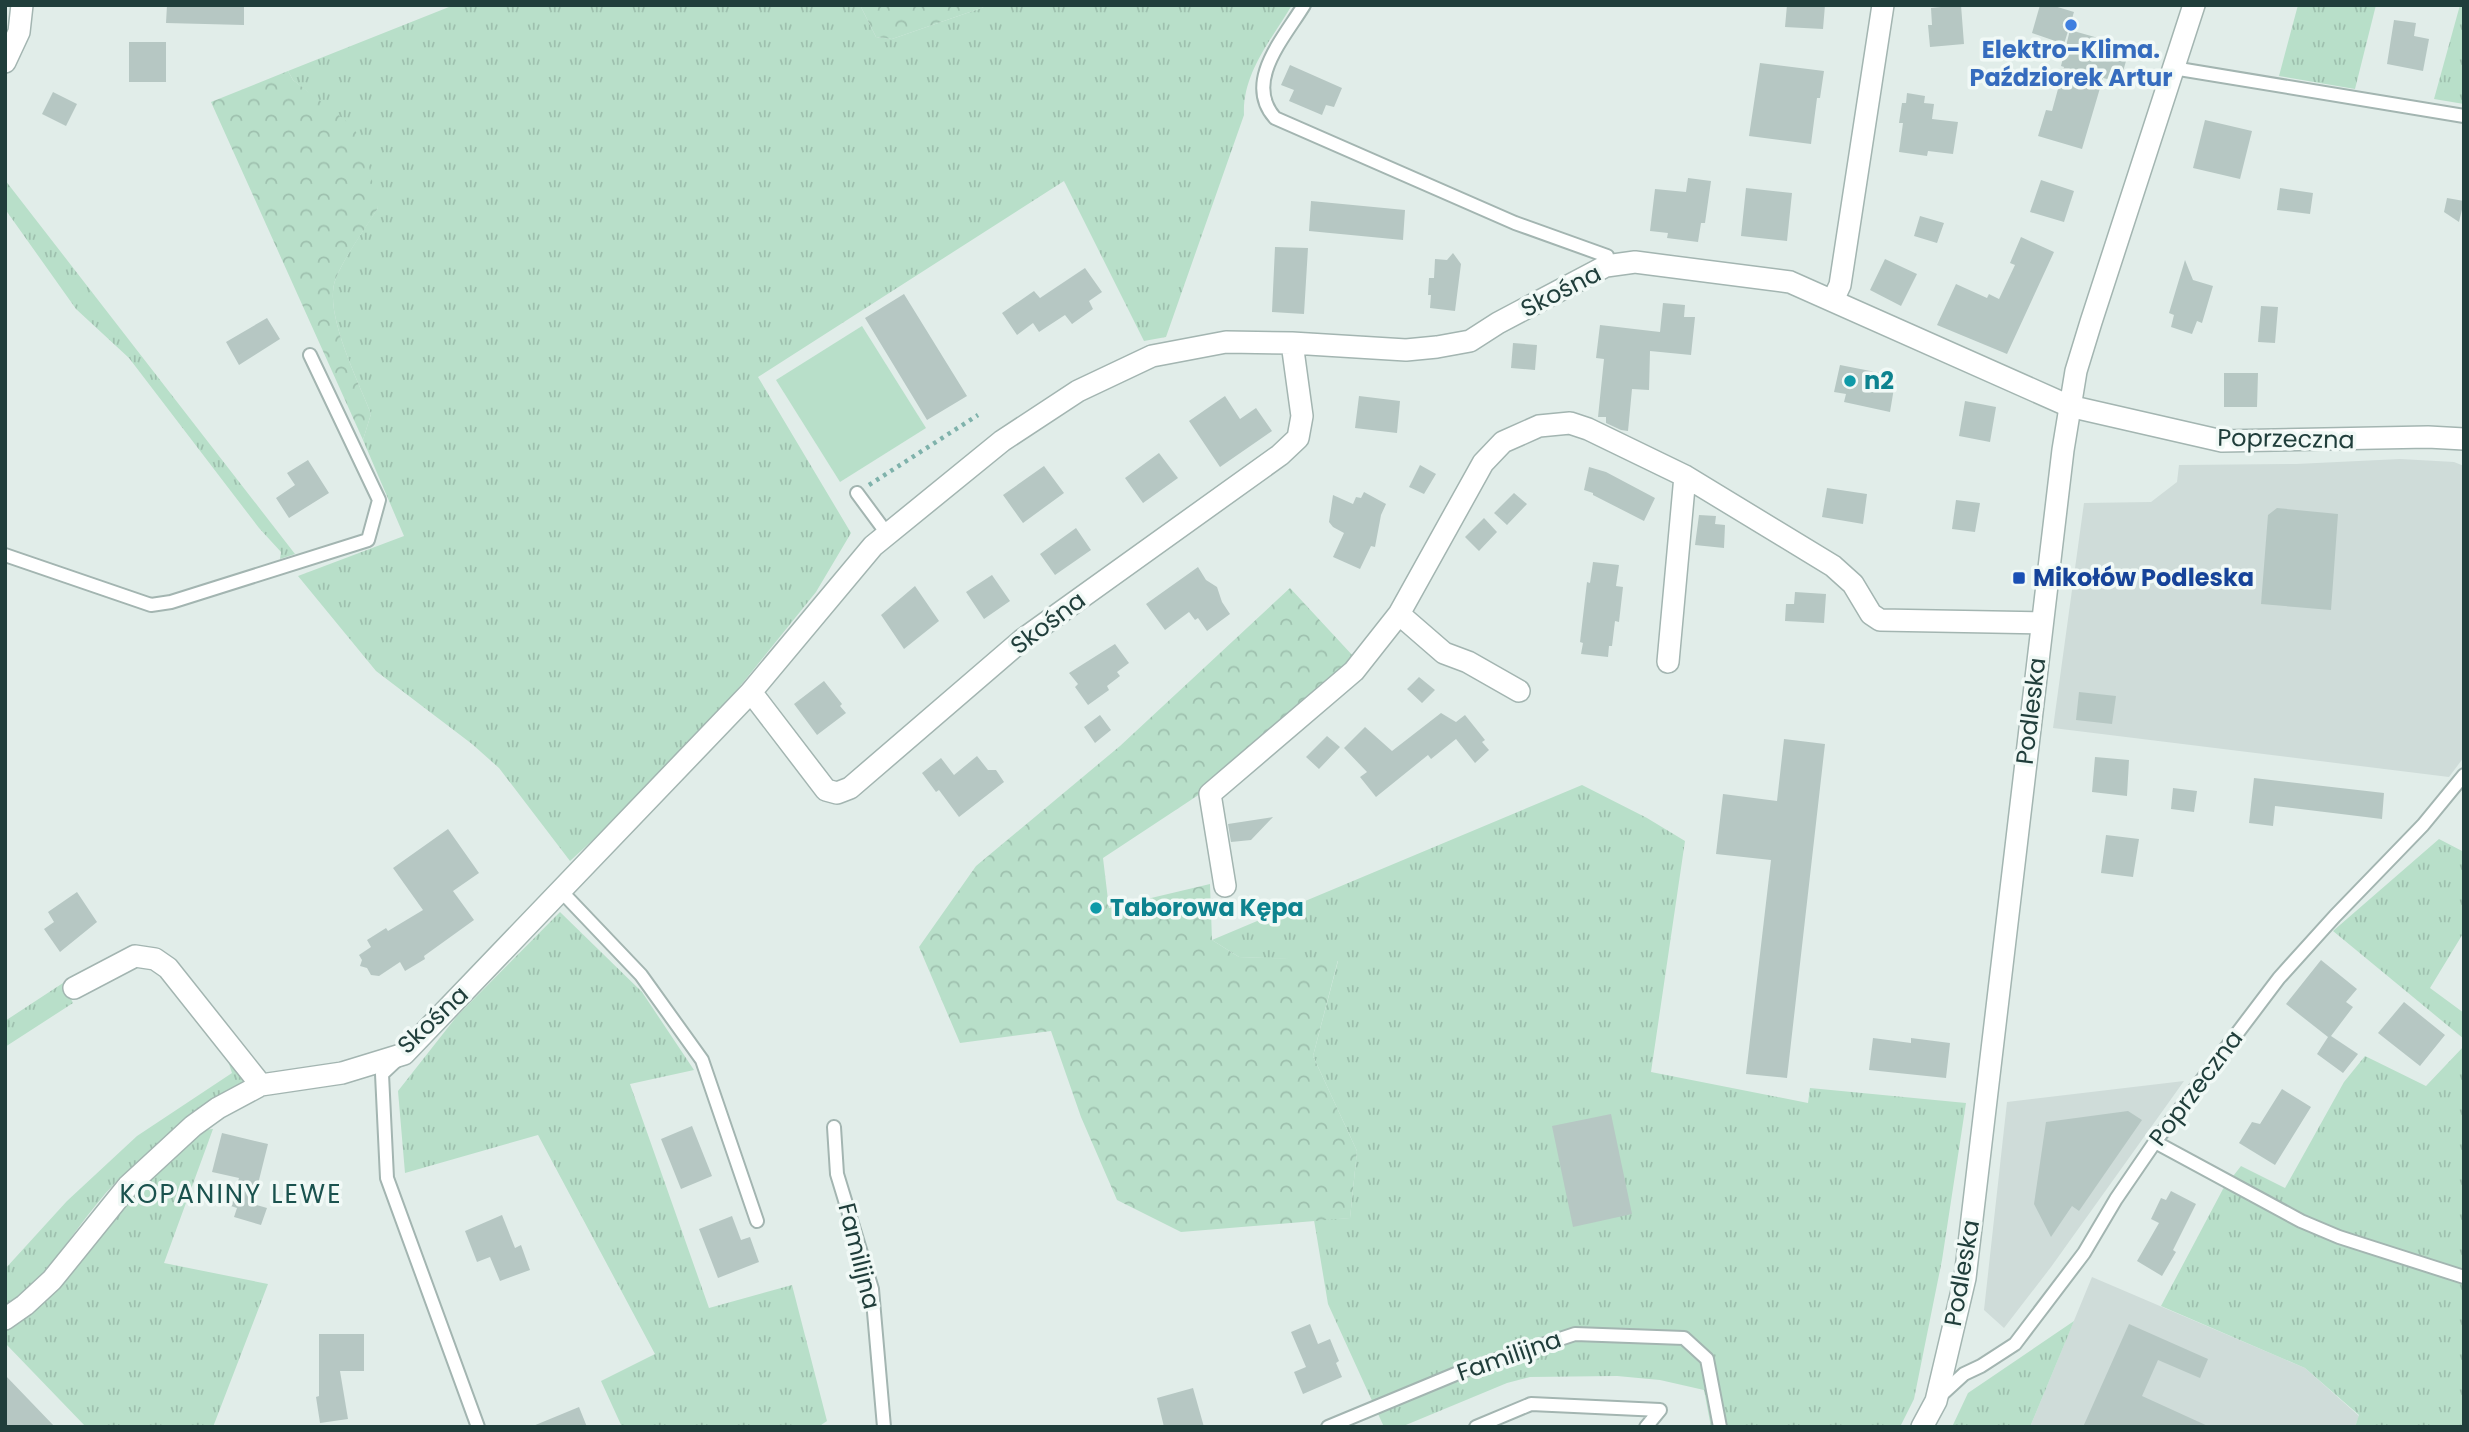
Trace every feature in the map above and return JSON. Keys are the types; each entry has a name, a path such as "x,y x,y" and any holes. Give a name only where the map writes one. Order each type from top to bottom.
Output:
{"street":[{"path":"5,62 19,32 22,5"},
{"path":"1833,300 1840,285 1883,5"},
{"name":"Podleska","path":"1922,1427 1936,1401 1965,1278 2041,623 2069,406 2091,322 2194,5"},
{"name":"Skośna","path":"5,1319 52,1280 128,1186 193,1126 234,1098 261,1085 342,1073 404,1054 751,692 873,547 1002,440 1078,391 1152,356 1226,342 1406,350 1470,341 1498,323 1606,266 1635,262 1790,282 2069,406"},
{"name":"Skośna","path":"751,692 826,790 837,793 850,789 1022,640 1280,455 1298,438 1302,416 1292,343"},
{"name":"Poprzeczna","path":"2069,406 2222,442 2428,437 2464,439"},
{"path":"1225,886 1210,794 1354,671 1399,614 1483,463 1503,442 1539,426 1570,423 1588,429 1685,475 1833,566 1853,584 1871,614 1881,620 2041,623"},
{"path":"1668,662 1685,475"},
{"path":"1399,614 1444,653 1468,662 1519,691"},
{"path":"74,988 135,956 155,959 168,968 261,1085"}],"lane":[{"path":"1304,5 1265,68 1263,87 1267,109 1275,118 1515,223 1606,256 1606,266"},
{"path":"2173,68 2464,116"},
{"path":"5,555 151,605 171,602 369,540 379,500 310,355"},
{"path":"857,493 888,535"},
{"name":"Poprzeczna","path":"1936,1401 1964,1374 2015,1344 2084,1253 2116,1199 2155,1142 2278,978 2423,825 2464,775"},
{"path":"561,891 641,975 702,1060 757,1221"},
{"path":"404,1054 382,1074 387,1178 478,1427"},
{"name":"Familijna","path":"834,1127 837,1174 872,1289 884,1427"},
{"path":"2155,1142 2301,1221 2339,1237 2464,1277"},
{"name":"Familijna","path":"1328,1427 1463,1371 1575,1334 1684,1338 1707,1359 1720,1427"},
{"path":"1476,1427 1531,1405 1660,1410 1646,1427"}],"path":[{"path":"857,493 978,415"}],"shaded area":[{"path":"2400,459 2454,462 2464,466 2464,757 2449,777 2053,728 2084,503 2151,502 2177,482 2179,465 2296,464"},
{"path":"2184,1081 2004,1328 1984,1310 2007,1102"},
{"path":"2092,1277 2305,1368 2359,1416 2355,1427 2030,1427"}],"green space":[{"path":"454,5 860,5 876,37 892,39 990,5 1292,5 1253,71 1244,115 1166,337 1144,341 1064,181 758,377 851,533 816,592 708,726 630,806 570,861 499,768 472,744 376,671 298,576 404,536 363,440 371,414 344,346 334,309 336,278 378,208 319,101 293,80 288,71"},
{"path":"860,5 990,5 892,39 876,37"},
{"path":"2298,5 2376,5 2355,89 2279,76"},
{"path":"2460,5 2464,5 2464,104 2434,99"},
{"path":"288,71 293,80 354,127 368,162 378,208 345,260 336,278 333,292 338,327 371,414 363,440 211,102"},
{"path":"5,180 295,554 280,559 281,552 259,528 129,358 76,309 5,209"},
{"path":"862,326 926,428 840,482 776,380"},
{"path":"1290,588 1354,657 1203,792 1103,858 1109,908 1210,884 1212,940 1239,957 1338,960 1313,1056 1357,1151 1350,1218 1181,1232 1117,1200 1081,1117 1051,1031 960,1043 919,947 976,866 1120,746"},
{"path":"1582,785 1685,841 1651,1072 1808,1103 1810,1088 1966,1103 1942,1260 1914,1399 1900,1427 1711,1427 1704,1390 1660,1380 1617,1376 1530,1377 1507,1383 1401,1427 1384,1427 1328,1304 1314,1220 1350,1218 1357,1151 1313,1056 1338,961 1239,957 1212,940"},
{"path":"2439,839 2464,852 2464,932 2430,988 2464,1013 2464,1039 2333,931"},
{"path":"560,912 642,992 694,1070 630,1084 709,1308 792,1285 827,1421 818,1427 622,1427 601,1381 655,1354 538,1135 405,1173 398,1091 457,1016"},
{"path":"63,983 73,1003 5,1047 5,1021"},
{"path":"2464,1046 2464,1427 2355,1427 2359,1415 2305,1368 2161,1306 2223,1189 2241,1166 2285,1188 2344,1082 2365,1056 2426,1086"},
{"path":"228,1061 244,1082 146,1154 116,1182 37,1280 5,1307 5,1269 67,1201 137,1136 232,1073"},
{"path":"213,1129 164,1263 268,1284 213,1427 86,1427 5,1343 5,1328 140,1187 202,1130"},
{"path":"2074,1321 2030,1427 1952,1427 1968,1393"}],"building":[{"path":"167,5 244,5 244,25 166,23"},
{"path":"1787,5 1825,5 1823,29 1785,27"},
{"path":"1961,5 1964,44 1930,47 1928,25 1932,25 1931,8"},
{"path":"2040,5 2051,5 2074,12 2064,44 2032,33"},
{"path":"2394,20 2416,23 2414,36 2429,39 2423,71 2387,64"},
{"path":"2070,30 2130,47 2120,82 2103,78 2082,149 2038,136 2046,110 2052,111 2064,67 2061,66"},
{"path":"129,42 166,42 166,82 129,82"},
{"path":"1760,63 1824,71 1820,98 1817,98 1811,144 1749,136"},
{"path":"1290,65 1342,88 1334,107 1326,105 1322,115 1289,101 1294,90 1281,85"},
{"path":"53,92 77,104 66,126 42,114"},
{"path":"1907,93 1925,96 1924,103 1934,104 1932,119 1958,122 1953,154 1928,151 1927,156 1899,152 1903,123 1899,123 1902,103 1906,103"},
{"path":"2205,120 2252,131 2240,179 2193,168"},
{"path":"1688,178 1711,181 1705,223 1701,223 1698,242 1667,238 1668,233 1650,231 1655,189 1686,192"},
{"path":"2041,180 2074,191 2064,222 2030,212"},
{"path":"1746,188 1792,193 1787,241 1741,236"},
{"path":"2280,188 2313,193 2310,214 2277,210"},
{"path":"2447,198 2464,201 2459,222 2444,212"},
{"path":"1311,201 1405,210 1403,240 1309,231"},
{"path":"1920,216 1944,223 1937,243 1914,236"},
{"path":"2021,237 2054,252 2007,354 1937,325 1956,284 1987,298 1989,294 1999,299 2015,265 2010,263"},
{"path":"1275,247 1308,248 1304,314 1272,312"},
{"path":"1453,253 1461,264 1455,311 1430,308 1429,278 1434,278 1435,259 1447,260"},
{"path":"1885,259 1917,274 1901,306 1870,290"},
{"path":"2185,260 2193,280 2213,286 2202,323 2197,321 2192,334 2171,327 2174,315 2169,313"},
{"path":"1085,268 1102,292 1089,301 1093,309 1072,324 1065,315 1039,332 1033,323 1017,335 1002,313 1034,291 1040,298"},
{"path":"904,294 967,396 927,420 865,318"},
{"path":"1663,303 1685,305 1684,317 1695,317 1691,355 1650,351 1649,390 1632,389 1628,431 1621,430 1606,423 1606,417 1598,417 1604,359 1596,358 1600,325 1660,332"},
{"path":"2261,306 2278,307 2275,343 2258,342"},
{"path":"267,318 280,339 239,365 226,342"},
{"path":"1513,343 1537,345 1535,370 1511,368"},
{"path":"1840,365 1896,376 1890,412 1844,402 1846,394 1834,392"},
{"path":"2224,373 2258,373 2257,407 2224,407"},
{"path":"1225,396 1240,419 1256,408 1272,431 1220,467 1189,421"},
{"path":"1359,396 1400,401 1397,433 1355,428"},
{"path":"1965,401 1996,407 1990,442 1959,436"},
{"path":"1159,453 1178,478 1143,503 1125,478"},
{"path":"308,460 329,493 289,518 276,498 295,485 287,473"},
{"path":"1420,465 1436,474 1424,494 1409,487"},
{"path":"1044,466 1064,493 1023,523 1003,495"},
{"path":"1589,467 1606,472 1655,498 1644,521 1584,490"},
{"path":"1827,488 1867,494 1863,524 1822,517"},
{"path":"1364,492 1386,504 1381,515 1375,547 1371,546 1360,569 1333,557 1344,533 1329,522 1333,495 1353,504 1356,497 1361,498"},
{"path":"1514,493 1527,504 1507,525 1494,513"},
{"path":"1956,500 1980,503 1975,532 1952,529"},
{"path":"2277,508 2338,514 2331,610 2261,604 2268,515"},
{"path":"1699,515 1716,516 1715,524 1725,525 1724,548 1695,545"},
{"path":"1484,518 1497,532 1479,551 1465,537"},
{"path":"1076,528 1091,550 1055,575 1040,554"},
{"path":"1593,562 1619,565 1616,586 1623,587 1619,622 1615,621 1608,657 1581,654 1587,582 1590,583"},
{"path":"1198,567 1206,580 1217,587 1230,614 1207,631 1198,618 1195,620 1189,612 1165,630 1146,604"},
{"path":"992,575 1010,601 984,619 966,592"},
{"path":"915,586 939,621 904,649 881,615"},
{"path":"1795,592 1826,594 1824,623 1785,621 1786,604 1794,604"},
{"path":"1115,644 1129,663 1117,672 1120,676 1107,686 1109,690 1088,705 1075,687 1078,684 1069,673"},
{"path":"1419,677 1435,690 1422,703 1407,689"},
{"path":"824,681 846,713 817,735 794,704"},
{"path":"2079,692 2116,696 2112,724 2076,720"},
{"path":"1441,713 1456,722 1465,715 1485,740 1482,742 1489,750 1475,763 1456,739 1431,759 1428,755 1376,797 1360,777 1367,772 1344,748 1365,727 1392,751"},
{"path":"1100,715 1111,730 1095,743 1084,727"},
{"path":"1327,736 1340,747 1319,769 1306,757"},
{"path":"1784,739 1825,744 1787,1078 1746,1074 1771,860 1716,854 1723,794 1777,801"},
{"path":"977,756 988,770 996,770 1004,782 959,817 922,773 941,758 954,775"},
{"path":"2095,757 2129,760 2127,796 2092,792"},
{"path":"2254,778 2384,793 2382,819 2275,806 2273,826 2249,823"},
{"path":"2173,788 2197,791 2194,812 2171,809"},
{"path":"1273,817 1251,840 1231,842 1228,824"},
{"path":"448,829 479,873 453,891 474,920 424,956 425,959 405,971 400,962 379,976 371,975 367,968 360,966 362,960 359,955 371,947 367,940 423,910 393,868"},
{"path":"2106,835 2139,839 2133,877 2101,873"},
{"path":"77,892 97,922 60,952 44,929 54,922 48,912"},
{"path":"2321,960 2357,989 2346,1002 2353,1007 2331,1036 2358,1054 2343,1073 2317,1054 2328,1037 2286,1004"},
{"path":"2404,1002 2445,1035 2420,1066 2378,1033"},
{"path":"1873,1038 1911,1043 1911,1038 1950,1043 1946,1078 1869,1070"},
{"path":"2282,1089 2311,1107 2275,1165 2239,1143 2252,1122 2260,1124"},
{"path":"2128,1111 2142,1120 2079,1211 2072,1206 2051,1237 2034,1204 2046,1122"},
{"path":"1611,1114 1632,1214 1573,1227 1552,1126"},
{"path":"692,1126 712,1176 681,1189 661,1139"},
{"path":"222,1133 268,1144 253,1204 267,1208 261,1225 234,1217 237,1208 231,1206 239,1178 212,1172"},
{"path":"2171,1191 2196,1204 2173,1250 2176,1252 2162,1276 2137,1261 2159,1223 2151,1219 2161,1198 2166,1200"},
{"path":"502,1215 515,1248 521,1245 530,1270 500,1281 490,1257 477,1262 465,1231"},
{"path":"732,1216 741,1240 750,1237 759,1262 718,1278 699,1229"},
{"path":"1310,1324 1318,1344 1330,1339 1342,1377 1303,1394 1294,1372 1306,1367 1291,1332"},
{"path":"2129,1324 2208,1359 2200,1378 2158,1360 2142,1396 2210,1427 2083,1427"},
{"path":"319,1334 364,1334 364,1371 340,1371 348,1419 320,1423 316,1397 319,1396"},
{"path":"5,1375 55,1427 5,1427"},
{"path":"1193,1388 1204,1427 1164,1427 1157,1398"},
{"path":"579,1407 587,1427 533,1427 533,1426"}],"place":[{"name":"Elektro-Klima. Paździorek Artur","path":"2071,25"},
{"name":"n2","path":"1850,381"},
{"name":"Mikołów Podleska","path":"2019,578"},
{"name":"Taborowa Kępa","path":"1096,908"}],"district":[{"name":"KOPANINY LEWE","path":"231,1194"}]}
